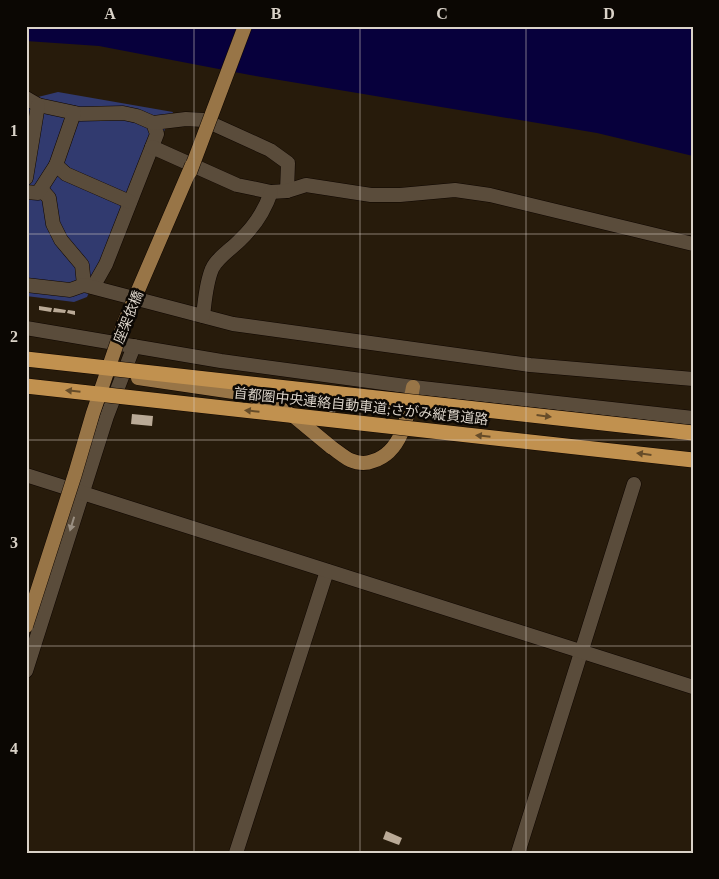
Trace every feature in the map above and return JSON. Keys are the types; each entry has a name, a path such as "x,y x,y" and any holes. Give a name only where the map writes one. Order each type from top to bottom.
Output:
{"highway":[{"name":"首都圏中央連絡自動車道;さがみ縦貫道路","path":"26,359 693,433"},
{"name":"首都圏中央連絡自動車道;さがみ縦貫道路","path":"26,386 693,460"}],"main road":[{"name":"座架依橋","path":"26,626 93,413 111,374 124,323 192,165 246,26"},
{"path":"26,365 111,374 247,394 270,402 296,418 331,447 352,461 367,463 382,459 396,445 408,417 413,387"}],"street":[{"path":"26,178 32,102 74,113 123,113 137,116 153,124 186,119 204,120 270,150 288,163 287,191"},
{"path":"26,192 38,193 56,165 74,113"},
{"path":"88,286 106,264 157,134 153,124"},
{"path":"152,147 237,186 271,192 287,191 306,185 371,195 400,195 454,190 490,195 693,244"},
{"path":"56,165 66,174 130,202"},
{"path":"40,188 49,198 53,224 61,240 82,265 88,286"},
{"path":"203,316 208,282 213,267 242,239 256,221 268,202 271,192"},
{"path":"26,285 70,290 88,286 233,324 530,365 693,379"},
{"path":"26,328 221,361 413,387 693,418"},
{"path":"26,606 113,342"},
{"path":"26,671 107,416 134,346"},
{"path":"26,475 581,653 693,687"},
{"path":"518,853 634,484"},
{"path":"236,853 327,571"}],"shaded area":[{"path":"26,26 693,26 693,156 597,133 250,75 99,46 26,41"},
{"path":"58,92 173,112 87,297 74,302 26,296 26,100"}],"building":[{"path":"39,306 52,308 51,312 39,310"},
{"path":"54,308 66,310 65,313 53,312"},
{"path":"68,310 75,311 75,315 67,313"},
{"path":"331,399 337,399 335,413 329,412"},
{"path":"132,414 153,416 152,426 131,424"},
{"path":"386,831 402,838 399,845 383,839"}]}
